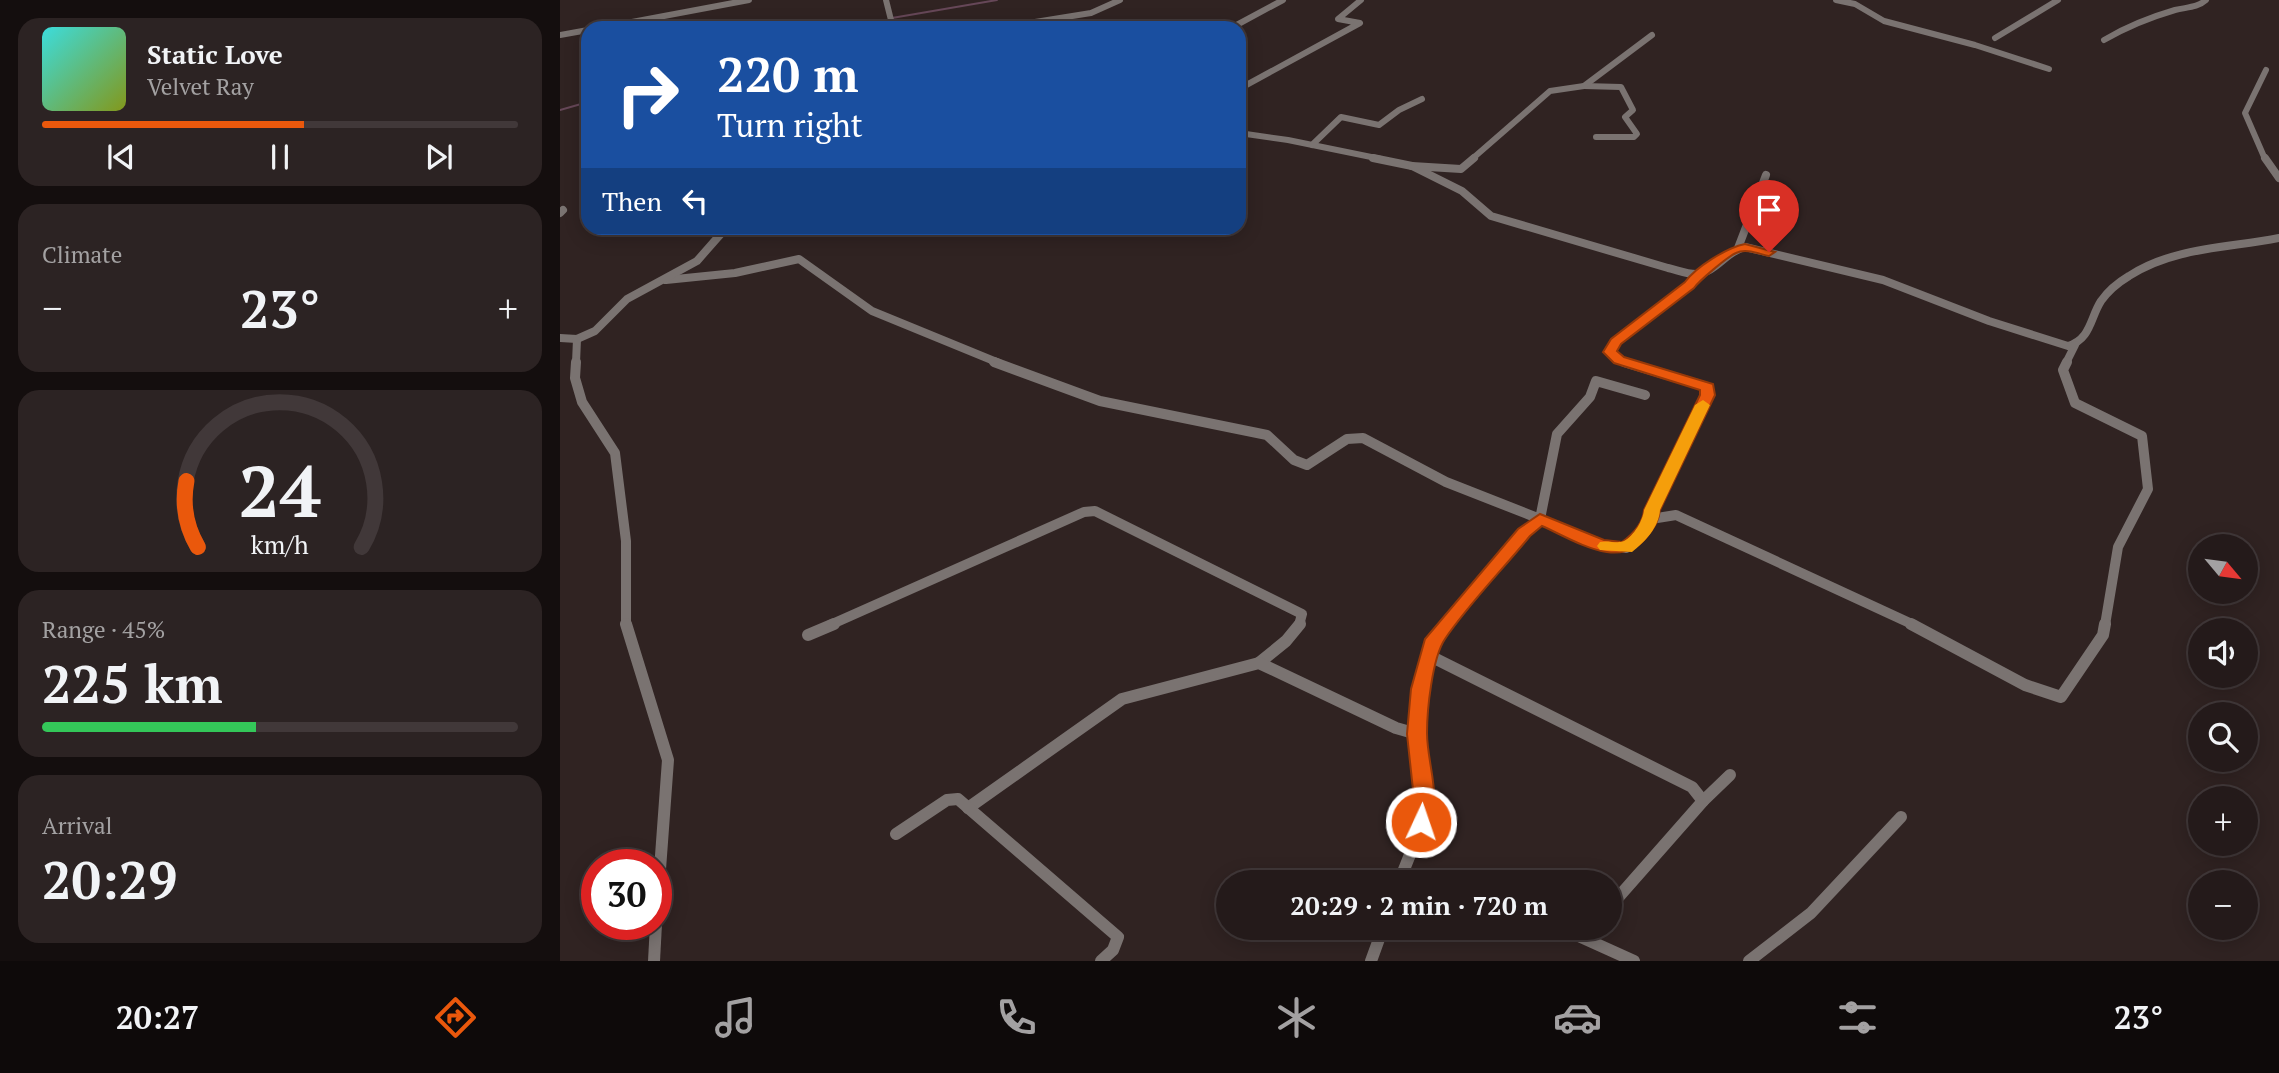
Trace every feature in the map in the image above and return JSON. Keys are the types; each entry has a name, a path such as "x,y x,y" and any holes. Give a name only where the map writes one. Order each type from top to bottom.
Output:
{"street":[{"path":"637,21 749,0"},
{"path":"886,0 891,21"},
{"path":"1041,21 1091,13 1120,0"},
{"path":"1244,21 1283,0"},
{"path":"1246,85 1360,23 1338,19 1360,0"},
{"path":"1836,0 1855,4 1884,21 1975,44 2049,69"},
{"path":"1995,38 2058,0"},
{"path":"2104,40 2139,23 2175,10 2197,6 2206,0"},
{"path":"560,34 581,31"},
{"path":"1584,86 1652,35"},
{"path":"2266,71 2245,113 2267,163 2279,178"},
{"path":"1246,134 1412,166 1461,169 1550,91 1584,86 1620,87 1633,110 1625,117 1637,134 1634,137 1596,137"},
{"path":"1312,145 1341,117 1379,125 1401,108 1411,107 1422,99"},
{"path":"1412,166 1462,191 1491,216 1607,252 1698,274 1706,272 1738,248 1766,176"},
{"path":"560,338 577,339 595,331 627,299 666,280 696,261 720,235"},
{"path":"1738,248 1769,252 1883,280 2000,325 2068,346 2082,340 2108,293 2146,265 2216,248 2252,245 2279,238"},
{"path":"666,280 735,274 799,259 872,311 1100,401 1267,435 1294,460 1307,465 1347,439 1363,438 1446,482 1601,545 1626,548 1636,540 1651,519 1652,510 1707,395 1707,387 1619,360 1610,352 1615,342 1689,285 1698,274"},
{"path":"577,339 575,378 582,402 615,453 626,541 626,630 668,760 661,849"},
{"path":"1651,519 1676,515 1835,586 1938,637 2025,685 2061,697 2104,635 2118,547 2148,489 2142,436 2075,403 2063,370 2075,345"},
{"path":"1403,870 1421,822 1424,799 1417,734 1420,689 1434,639 1524,532 1540,519 1557,434 1590,397 1596,381 1645,395"},
{"path":"808,635 1084,512 1095,511 1302,614 1302,621 1294,632 1259,663 1122,699 968,808"},
{"path":"1430,656 1692,787 1703,801"},
{"path":"1259,663 1396,728 1417,734"},
{"path":"1622,893 1703,801 1730,775"},
{"path":"896,834 947,800 958,799 1118,937 1113,950 1101,961"},
{"path":"1749,961 1782,941 1820,907 1901,817"},
{"path":"654,961 655,940"},
{"path":"1371,961 1379,940"},
{"path":"1588,940 1634,961"}],"waterway":[{"path":"892,18 997,0"},
{"path":"871,21 877,20"},
{"path":"560,110 581,104"}],"slow traffic":[{"path":"1606,546 1626,548 1636,540 1651,519 1652,510 1703,405"}],"route":[{"path":"1421,822 1424,799 1417,734 1420,689 1434,639 1524,532 1540,519 1601,545 1626,548 1636,540 1651,519 1652,510 1707,395 1707,387 1619,360 1610,352 1615,342 1731,250 1745,247 1769,252"}]}
